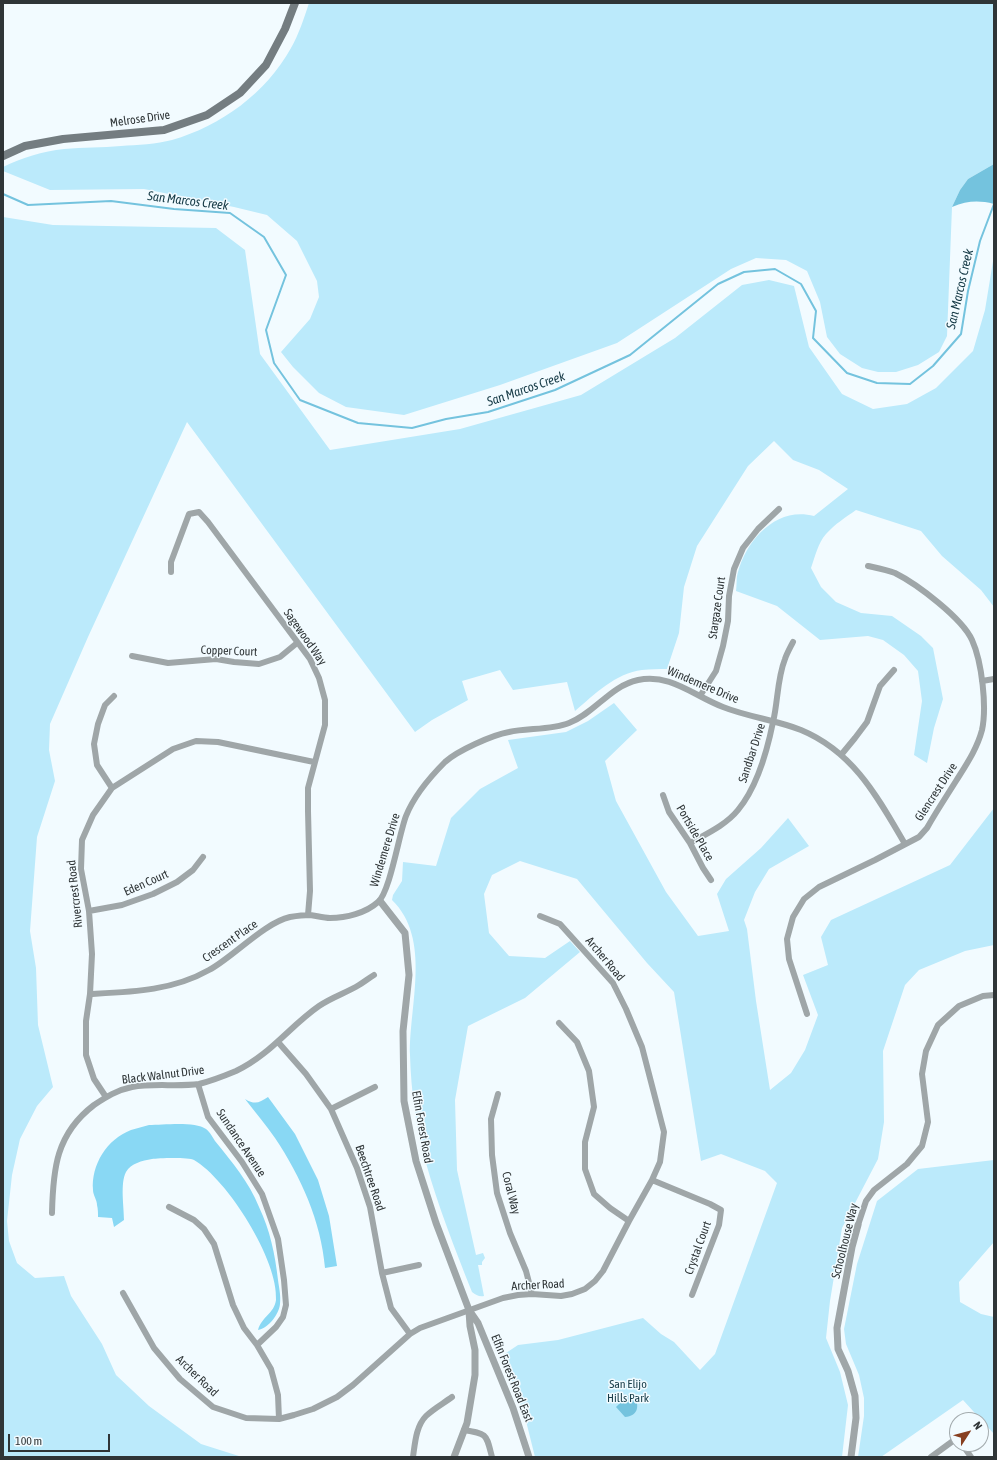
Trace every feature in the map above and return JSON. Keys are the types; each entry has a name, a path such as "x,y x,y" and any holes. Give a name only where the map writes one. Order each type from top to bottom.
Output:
{"main road":[{"name":"Melrose Drive","path":"3,156 25,146 63,139 164,130 207,115 240,92 266,64 285,29 295,3"}],"street":[{"name":"Stargaze Court","path":"700,696 716,671 723,646 728,621 729,596 734,569 743,548 758,529 779,509"},
{"name":"Sagewood Way","path":"171,572 171,562 189,514 199,512 310,659 320,678 325,700 324,725 308,788 310,891 308,915"},
{"name":"Glencrest Drive","path":"806,1014 789,959 787,939 793,917 804,899 819,887 919,837 927,828 974,752 982,730 985,710 982,681 972,640 960,622 914,584 893,572 868,566"},
{"name":"Sandbar Drive","path":"690,843 718,827 737,811 751,792 760,769 773,722 784,660 793,642"},
{"name":"Copper Court","path":"132,656 168,663 216,659 259,664 280,657 298,643"},
{"path":"841,755 867,722 880,686 894,670"},
{"name":"Windemere Drive","path":"380,901 388,883 407,814 425,784 447,760 475,744 507,732 569,723 591,710 616,689 636,680 656,678 676,684 723,707 800,730 822,741 841,755 860,773 878,798 905,844"},
{"path":"982,681 994,679"},
{"path":"112,788 97,765 94,744 98,724 105,705 114,696"},
{"name":"Rivercrest Road","path":"106,1097 94,1079 86,1054 86,1021 90,994 92,954 89,911 81,869 82,840 93,815 112,788 174,750 196,741 218,742 314,762"},
{"name":"Portside Place","path":"663,796 669,812 690,843 711,880"},
{"name":"Eden Court","path":"89,911 122,905 153,894 177,882 193,870 203,856"},
{"name":"Crescent Place","path":"90,994 145,991 181,983 210,970 266,929 287,918 308,915 331,918 358,914 380,901"},
{"name":"Elfin Forest Road","path":"380,901 404,933 409,975 403,1031 404,1101 416,1161 436,1223 469,1310"},
{"name":"Archer Road","path":"123,1293 154,1348 180,1379 213,1407 246,1418 279,1418 313,1409 337,1397 353,1385 410,1334 433,1322 503,1298 532,1294 561,1296 572,1294 585,1289 595,1281 603,1271 652,1180 660,1162 664,1132 642,1047 613,983 560,924 540,916"},
{"name":"Black Walnut Drive","path":"52,1213 53,1178 61,1146 70,1130 87,1111 106,1097 118,1091 133,1087 198,1084 220,1078 236,1071 255,1060 278,1042 319,1006 334,996 358,986 374,975"},
{"name":"Schoolhouse Way","path":"851,1457 856,1418 856,1396 848,1371 838,1348 837,1328 858,1225 866,1201 874,1190 907,1164 922,1146 928,1122 922,1074 926,1051 938,1025 959,1006 983,996 994,995"},
{"path":"559,1023 577,1042 589,1071 594,1106 585,1142 585,1169 594,1194 610,1208 629,1221"},
{"name":"Beechtree Road","path":"278,1042 306,1074 331,1109 357,1168 370,1207 382,1273 391,1308 410,1334"},
{"name":"Sundance Avenue","path":"198,1084 208,1118 242,1162 262,1194 278,1239 286,1305 283,1317 276,1327 257,1345"},
{"path":"331,1109 375,1086"},
{"name":"Coral Way","path":"498,1094 491,1118 492,1156 497,1193 510,1233 526,1271 532,1294"},
{"name":"Crystal Court","path":"652,1180 721,1210 719,1225 692,1295"},
{"path":"170,1207 194,1220 204,1229 214,1244 233,1305 244,1328 257,1345 271,1370 278,1395 279,1418"},
{"path":"382,1273 418,1265"},
{"path":"454,1457 467,1422 475,1375 475,1350 470,1326 469,1310"},
{"name":"Elfin Forest Road East","path":"469,1310 478,1323 513,1408 529,1457"},
{"path":"413,1457 416,1433 423,1420 426,1416 452,1397"},
{"path":"464,1430 482,1433 487,1438 492,1457"},
{"path":"931,1457 949,1444"}],"green space":[{"path":"309,3 994,3 994,164 968,179 960,190 952,207 947,336 939,352 918,365 896,372 878,372 862,368 840,354 827,337 820,302 807,271 786,260 756,258 731,269 617,343 500,385 404,415 346,407 319,393 293,367 281,352 310,319 319,297 317,281 297,241 267,215 144,189 50,190 3,171 3,167 32,155 48,151 71,148 114,147 172,140 190,134 225,117 255,93 281,64 294,43"},
{"path":"3,217 53,225 216,228 245,250 260,354 330,450 460,429 581,395 675,338 742,285 769,280 794,286 809,347 842,394 873,409 907,404 936,388 973,351 985,310 994,255 994,607 981,590 942,556 921,531 856,510 826,534 819,546 811,568 821,587 836,602 861,613 892,616 921,636 933,648 943,699 934,728 927,763 914,755 922,701 918,671 904,655 883,640 868,636 820,640 777,606 736,591 737,574 742,560 756,537 776,521 788,516 800,514 814,516 848,489 819,470 793,460 774,441 748,466 697,546 684,587 679,633 667,669 642,670 623,675 598,691 575,711 567,682 513,690 500,670 462,681 468,700 432,720 415,732 187,422 88,637 50,724 49,750 55,781 37,837 30,931 36,968 38,1025 53,1087 37,1106 20,1139 12,1175 7,1221 9,1241 17,1263 35,1278 64,1276 71,1296 102,1344 116,1375 149,1406 201,1444 242,1457 3,1457"},
{"name":"San Elijo Hills Park","path":"614,703 637,730 605,761 616,801 666,892 698,936 729,931 717,894 726,879 761,848 788,818 809,846 769,869 755,892 744,920 747,929 756,1001 770,1090 791,1073 805,1050 818,1015 803,975 828,965 821,937 831,920 950,865 994,808 994,945 965,951 919,970 905,985 883,1051 884,1122 878,1159 842,1228 830,1301 826,1338 840,1372 848,1405 842,1457 535,1457 526,1421 503,1355 518,1345 558,1340 643,1318 661,1334 674,1342 700,1370 715,1354 777,1183 765,1171 721,1154 701,1161 674,992 647,963 577,879 520,861 492,875 484,894 489,933 509,956 545,958 570,941 580,952 525,998 468,1026 455,1100 457,1170 476,1255 483,1253 485,1258 482,1265 478,1265 484,1296 478,1296 472,1292 447,1228 422,1150 413,1096 410,1055 416,973 415,953 412,934 404,916 392,900 393,895 402,881 403,862 436,866 451,818 480,789 518,768 508,740 566,732 588,721"},
{"path":"994,1160 994,1242 959,1282 960,1302 981,1314 994,1317 994,1434 989,1429 989,1412 974,1412 963,1400 881,1457 858,1457 864,1416 864,1398 859,1375 846,1344 844,1329 857,1264 877,1201 918,1169"}],"shaded area":[{"path":"994,164 994,204 973,202 963,203 952,207 960,190 968,179"},
{"path":"268,1097 295,1134 318,1180 329,1216 337,1266 325,1268 319,1233 301,1184 275,1138 245,1099 252,1102 257,1102"},
{"path":"187,1124 206,1129 234,1165 255,1198 272,1242 280,1295 278,1312 270,1324 262,1329 258,1330 262,1321 273,1309 276,1300 275,1284 269,1264 248,1222 235,1202 221,1184 194,1160 167,1158 134,1164 126,1172 123,1182 124,1220 114,1227 112,1218 98,1217 97,1203 93,1192 93,1181 98,1162 102,1154 108,1146 122,1134 149,1125"},
{"path":"628,1395 634,1396 637,1403 637,1410 633,1415 625,1417 616,1407"}],"waterway":[{"name":"San Marcos Creek","path":"3,194 28,205 111,201 174,209 230,213 264,237 286,275 266,330 274,363 300,400 358,423 412,428 446,419 488,412 555,390 630,355 718,284 744,272 775,269 801,284 816,311 813,338 847,373 877,383 910,384 933,366 961,334 968,291 980,241 994,204"}]}
